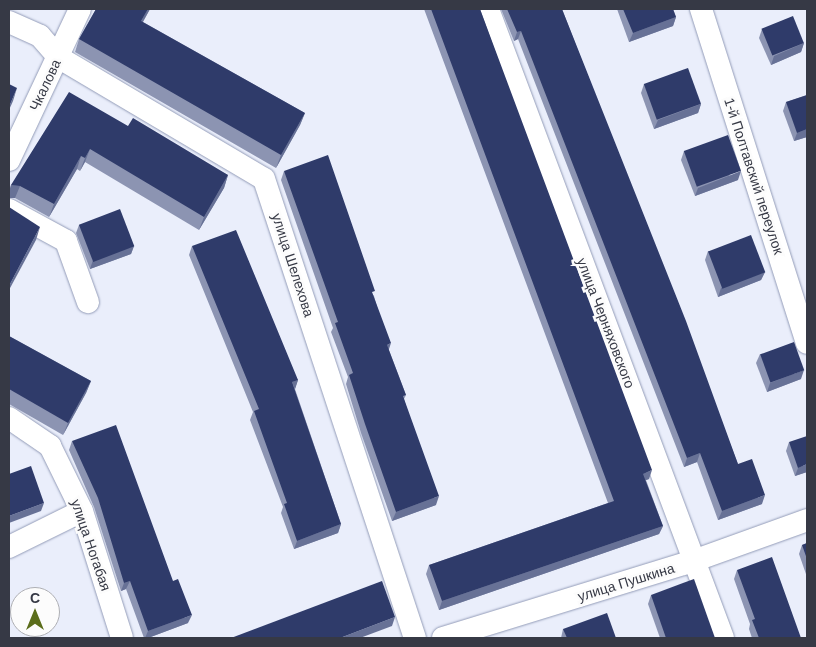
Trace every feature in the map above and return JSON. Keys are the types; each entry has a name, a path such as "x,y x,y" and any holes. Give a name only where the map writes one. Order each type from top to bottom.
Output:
{"street":[{"name":"Чкалова","path":"9,160 80,9"},
{"name":"улица Черняховского","path":"488,9 696,560 723,638"},
{"name":"1-й Полтавский переулок","path":"701,9 807,343"},
{"name":"улица Шелехова","path":"9,22 40,36 58,57 264,179 415,638"},
{"path":"9,210 66,241 88,302"},
{"name":"улица Ногабая","path":"9,418 50,446 82,511 122,638"},
{"path":"9,546 82,511"},
{"name":"улица Пушкина","path":"443,638 696,560 807,520"}],"building":[{"path":"96,9 148,9 141,21 305,113 281,155 79,39"},
{"path":"431,9 480,9 652,470 643,474 663,526 442,601 429,565 614,501"},
{"path":"507,9 562,9 686,321 738,464 752,459 765,495 722,511 700,453 687,458 521,31 517,32"},
{"path":"623,9 673,9 676,17 633,33"},
{"path":"793,16 804,43 772,56 761,29"},
{"path":"688,68 701,104 657,120 644,84"},
{"path":"9,84 17,88 9,107"},
{"path":"69,92 128,126 133,118 228,175 204,217 90,149 85,158 81,156 54,204 20,186 11,185"},
{"path":"807,95 807,129 797,133 786,102"},
{"path":"728,135 741,171 697,187 684,151"},
{"path":"328,155 375,291 372,292 391,343 387,345 406,395 403,396 439,496 396,512 349,375 353,373 335,323 338,322 284,171"},
{"path":"9,207 40,227 9,286"},
{"path":"120,209 134,246 93,262 79,225"},
{"path":"236,230 298,380 292,382 341,524 297,541 284,504 287,503 254,411 259,409 192,246"},
{"path":"751,235 765,272 722,289 708,251"},
{"path":"9,336 91,381 68,423 9,389"},
{"path":"794,342 804,370 770,383 760,354"},
{"path":"116,425 173,581 178,579 192,615 148,631 130,581 124,583 98,498 72,441"},
{"path":"807,436 807,464 798,468 789,442"},
{"path":"31,466 44,503 9,516 9,474"},
{"path":"807,543 807,559 802,545"},
{"path":"772,557 801,638 759,638 752,620 755,619 737,570"},
{"path":"694,579 715,638 666,638 651,595"},
{"path":"382,581 395,617 340,638 231,638"},
{"path":"607,613 616,638 567,638 563,629"}]}
